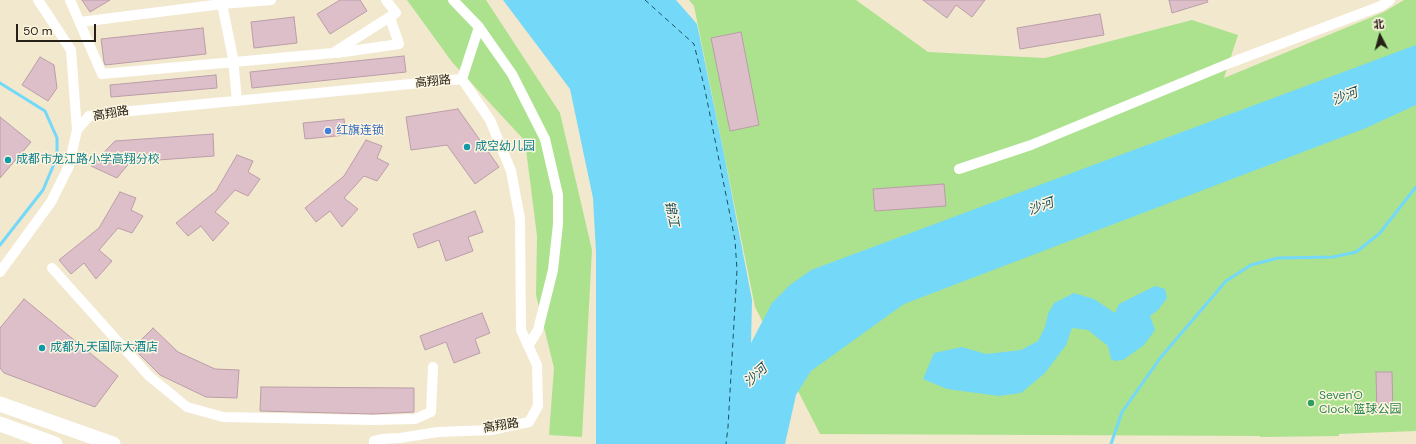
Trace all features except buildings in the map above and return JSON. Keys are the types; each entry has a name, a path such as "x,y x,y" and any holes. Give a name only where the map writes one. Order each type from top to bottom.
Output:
{"main road":[{"path":"0,404 113,444"},
{"path":"0,424 55,444"}],"street":[{"path":"0,272 51,202 69,166 77,130 71,50 38,0"},
{"path":"70,0 102,74 333,53 399,44 390,18"},
{"path":"80,22 221,2 271,0"},
{"path":"333,53 396,13 386,0"},
{"path":"454,0 479,27 512,74 545,139 558,195 558,224 553,270 538,330 528,346"},
{"path":"959,169 1032,145 1230,63 1381,6 1390,0"},
{"path":"221,2 233,62 237,101"},
{"path":"462,79 479,27"},
{"name":"高翔路","path":"77,130 89,116 462,79 490,120 511,171 520,219 521,330 537,365 538,406 529,422 491,430 438,432 383,439 374,441 374,444"},
{"path":"52,268 150,376 188,407 223,417 373,420 415,419 431,412 433,367"}],"green space":[{"path":"407,0 486,0 560,113 592,250 582,437 549,435 554,368 536,295 537,236 525,141 452,62"},
{"path":"689,0 856,0 928,52 1045,58 1192,20 1238,35 1224,78 1384,12 1404,0 1416,0 1416,431 1339,434 1339,436 1260,437 820,434 755,307 694,6"}],"water":[{"path":"503,0 676,0 697,24 752,300 751,343 772,303 790,285 811,270 1416,45 1416,105 1366,128 904,304 811,371 796,395 785,444 596,444 596,252 593,198 570,89"},
{"path":"1155,286 1165,289 1167,298 1158,310 1150,316 1155,330 1144,345 1123,360 1115,361 1111,359 1108,346 1088,330 1072,328 1066,345 1045,373 1021,393 999,396 947,389 923,379 934,353 962,347 986,354 1021,350 1038,341 1045,327 1048,314 1054,303 1074,293 1094,299 1115,313 1119,304"}],"waterway":[{"path":"0,83 45,111 57,138 57,157 43,190 0,245"},
{"path":"1111,444 1122,412 1161,357 1226,281 1251,265 1278,258 1333,257 1356,252 1379,234 1416,187"}],"ferry route":[{"path":"645,0 694,44 705,90 735,240 737,270 726,444"}],"place":[{"name":"红旗连锁","path":"328,131"},
{"name":"成空幼儿园","path":"467,147"},
{"name":"成都市龙江路小学高翔分校","path":"8,160"},
{"name":"成都九天国际大酒店","path":"42,348"},
{"name":"Seven'O Clock 篮球公园","path":"1311,403"}],"water label":[{"name":"沙河","path":"1345,97"},
{"name":"沙河","path":"1041,207"},
{"name":"锦江","path":"671,214"},
{"name":"沙河","path":"756,376"}]}
